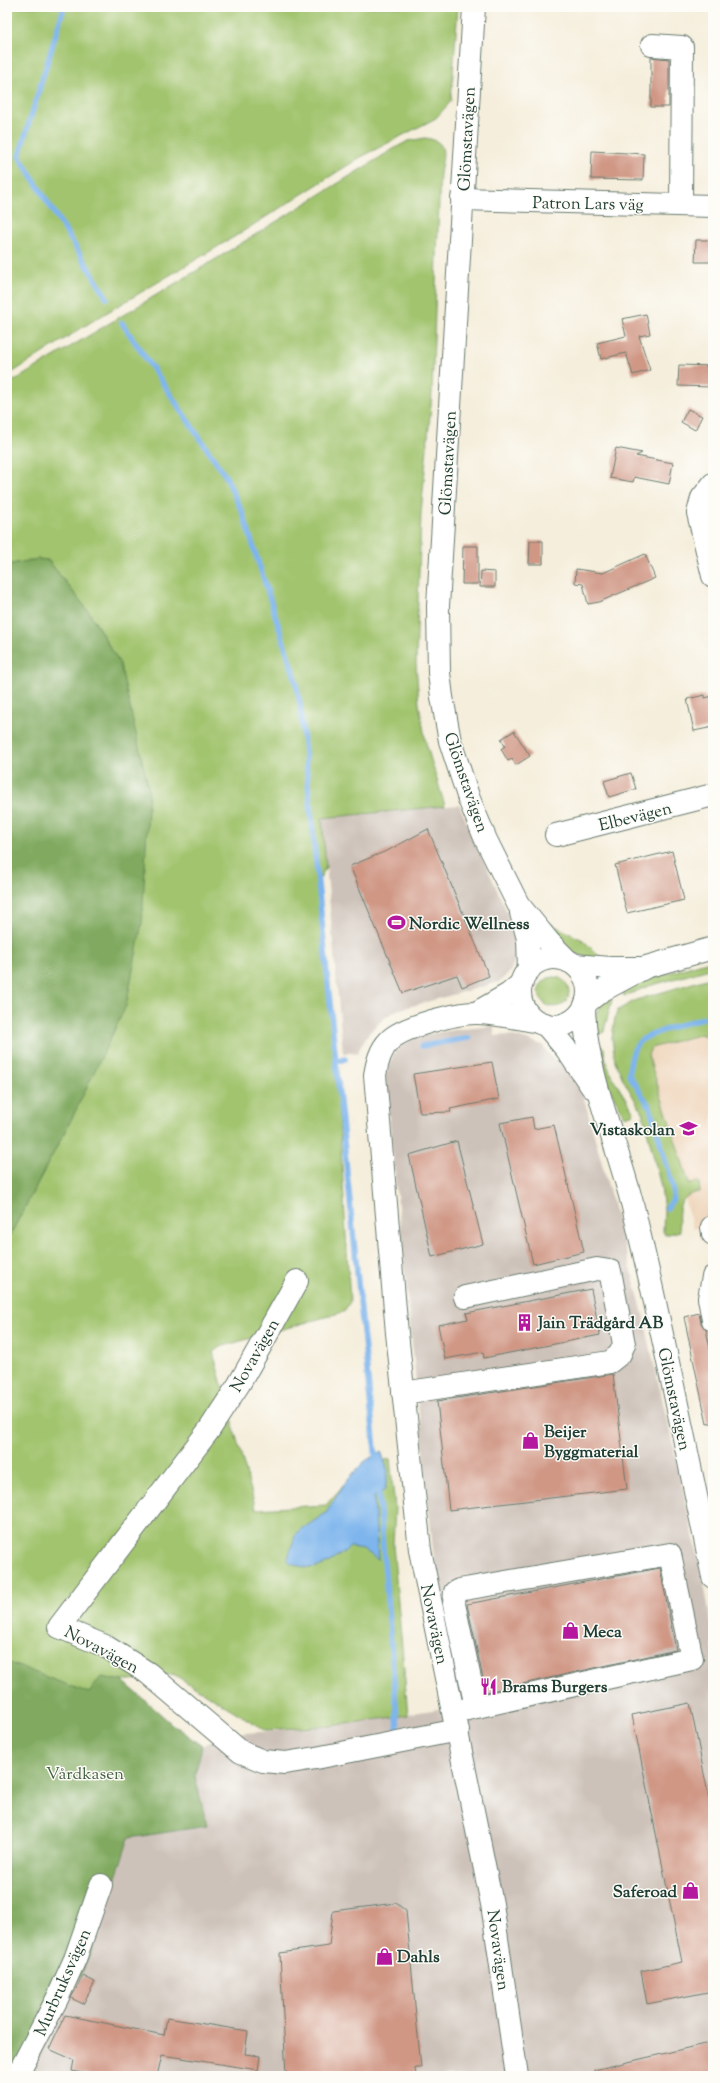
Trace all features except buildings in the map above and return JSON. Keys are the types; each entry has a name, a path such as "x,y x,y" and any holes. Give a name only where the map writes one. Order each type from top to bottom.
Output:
{"street":[{"name":"Glömstavägen","path":"474,7 438,606 439,673 445,719 458,767 486,840 518,904 528,939 526,976 521,998 524,1006 527,1012 542,1023 567,1050 603,1105"},
{"path":"652,46 682,46 681,205"},
{"name":"Patron Lars väg","path":"462,199 713,206"},
{"path":"713,484 702,498 698,513 713,576"},
{"name":"Elbevägen","path":"556,835 713,795"},
{"name":"Glömstavägen","path":"518,904 549,942 584,975 587,982 588,989 585,1005 587,1044 603,1105 623,1166 642,1246 713,1577"},
{"path":"542,1023 558,1026 570,1022 585,1005 601,991 646,967 713,948"},
{"path":"526,976 547,959 610,968 646,967"},
{"name":"Novavägen","path":"517,2076 492,1904 420,1550 403,1393 375,1092 375,1075 378,1059 388,1042 405,1029 476,1013 509,994 526,976"},
{"name":"Novavägen","path":"476,1013 542,1023"},
{"path":"403,1393 610,1362 620,1354 624,1344 610,1271 597,1269 466,1297"},
{"path":"713,1277 708,1298 713,1320"},
{"name":"Novavägen","path":"296,1281 239,1384 210,1430 59,1627 105,1646 148,1673 241,1752 263,1761 285,1763 316,1758 456,1721"},
{"path":"456,1721 476,1707 692,1659 670,1554 455,1592 454,1604 476,1707"},
{"name":"Murbruksvägen","path":"17,2076 57,1999 75,1959 101,1885"}],"shaded area":[{"path":"459,805 507,912 514,941 515,959 510,972 499,982 397,1010 383,1019 368,1034 357,1053 343,1053 322,818"},
{"name":"Vistaskolan","path":"713,1009 713,1224 693,1229 636,1035"},
{"path":"494,1026 494,1036 509,1035 527,1040 542,1045 554,1060 563,1057 579,1080 641,1306 703,1578 713,1634 713,2076 29,2076 89,1958 129,1838 207,1826 195,1776 202,1746 221,1735 331,1726 464,1705 434,1559 385,1077 393,1055 400,1046 417,1036"}],"green space":[{"path":"7,7 458,7 451,101 436,118 361,157 234,237 91,322 7,376"},
{"path":"425,138 438,142 443,150 443,155 440,174 432,394 421,513 416,663 419,704 426,743 445,806 322,818 326,867 318,882 336,1062 350,1303 343,1312 220,1347 213,1352 256,1509 326,1505 359,1467 390,1459 395,1508 393,1545 408,1715 331,1726 265,1730 173,1674 123,1681 101,1677 89,1694 7,1662 7,1241 74,1114 120,664 89,612 48,560 38,559 7,565 7,385 216,259 395,148 408,141"},
{"path":"38,559 48,560 89,612 120,664 149,790 142,923 126,1006 74,1114 7,1241 7,565"},
{"path":"543,920 583,940 603,960 575,954"},
{"path":"713,960 713,968 649,986 624,996 621,990 648,979"},
{"path":"554,977 565,981 569,992 565,1003 554,1007 543,1003 539,992 543,981"},
{"path":"713,977 713,1034 703,1036 702,1034 651,1048 648,1055 689,1183 699,1182 700,1192 687,1196 683,1200 679,1211 680,1231 665,1235 663,1231 664,1211 661,1187 643,1114 623,1079 615,1061 612,1038 615,1017 618,1010 636,1000"},
{"path":"612,995 604,1032 594,1036 594,1022 597,1012 602,1004"},
{"path":"600,1045 604,1048 605,1057 615,1082 634,1113 624,1116 604,1077 596,1046"},
{"name":"Vårdkasen","path":"7,1662 89,1693 101,1677 123,1681 172,1724 202,1746 195,1776 207,1826 129,1838 89,1958 29,2076 7,2076"}],"water":[{"path":"381,1451 388,1471 385,1490 374,1497 378,1560 363,1549 350,1547 335,1559 321,1566 306,1567 287,1561 296,1533 326,1513 347,1480 364,1462"}],"waterway":[{"path":"64,7 19,156 107,298"},
{"path":"122,323 226,477 243,514 295,678 300,704 376,1460"},
{"path":"667,1208 673,1199 673,1187 650,1107 629,1075 632,1057 635,1048 640,1041 664,1030 713,1015"},
{"path":"422,1046 469,1038"},
{"path":"336,1062 345,1059"},
{"path":"378,1487 398,1730"}],"place":[{"name":"Nordic Wellness","path":"396,923"},
{"name":"Vistaskolan","path":"688,1129"},
{"name":"Jain Trädgård AB","path":"525,1322"},
{"name":"Beijer Byggmaterial","path":"531,1441"},
{"name":"Meca","path":"570,1631"},
{"name":"Brams Burgers","path":"489,1686"},
{"name":"Saferoad","path":"690,1891"},
{"name":"Dahls","path":"384,1956"}]}
